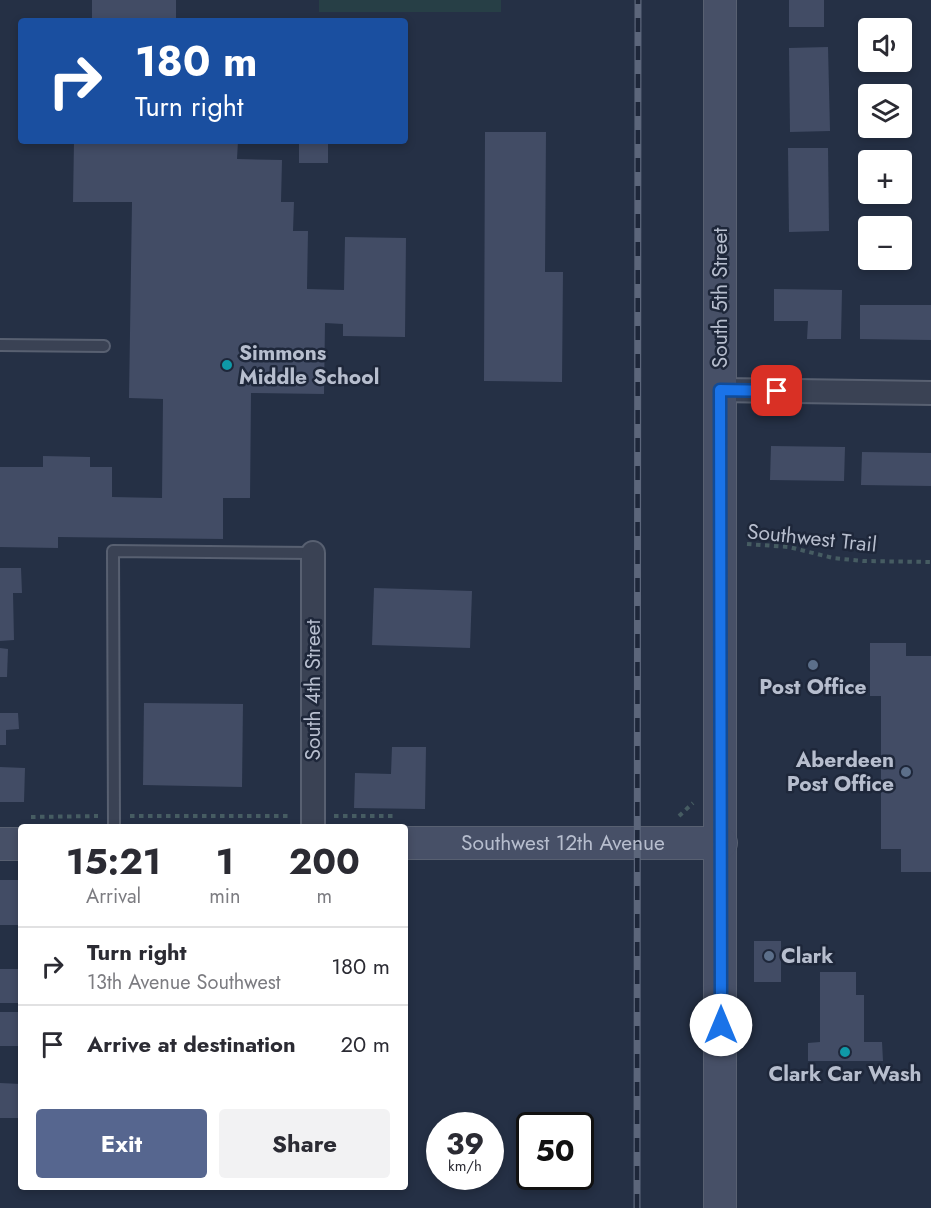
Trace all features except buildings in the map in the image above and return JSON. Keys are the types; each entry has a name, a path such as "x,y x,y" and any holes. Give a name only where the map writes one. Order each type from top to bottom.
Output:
{"main road":[{"name":"South 5th Street","path":"720,0 720,1208"},
{"name":"Southwest 12th Avenue","path":"408,843 721,843"},
{"path":"0,844 18,844"}],"street":[{"path":"720,390 931,393"},
{"name":"South 4th Street","path":"313,553 313,824"}],"lane":[{"path":"0,345 104,346"},
{"path":"114,824 113,551 313,553"}],"path":[{"name":"Southwest Trail","path":"721,548 750,544 789,547 833,558 863,561 931,562"}],"shaded area":[{"path":"319,0 501,0 501,12 319,12"}],"railway":[{"path":"637,1208 638,0"}],"place":[{"name":"Simmons Middle School","path":"227,365"},
{"name":"Post Office","path":"813,665"},
{"name":"Aberdeen Post Office","path":"906,772"},
{"name":"Clark","path":"769,956"},
{"name":"Clark Car Wash","path":"845,1052"}],"route":[{"path":"721,1025 720,390 777,391"}]}
